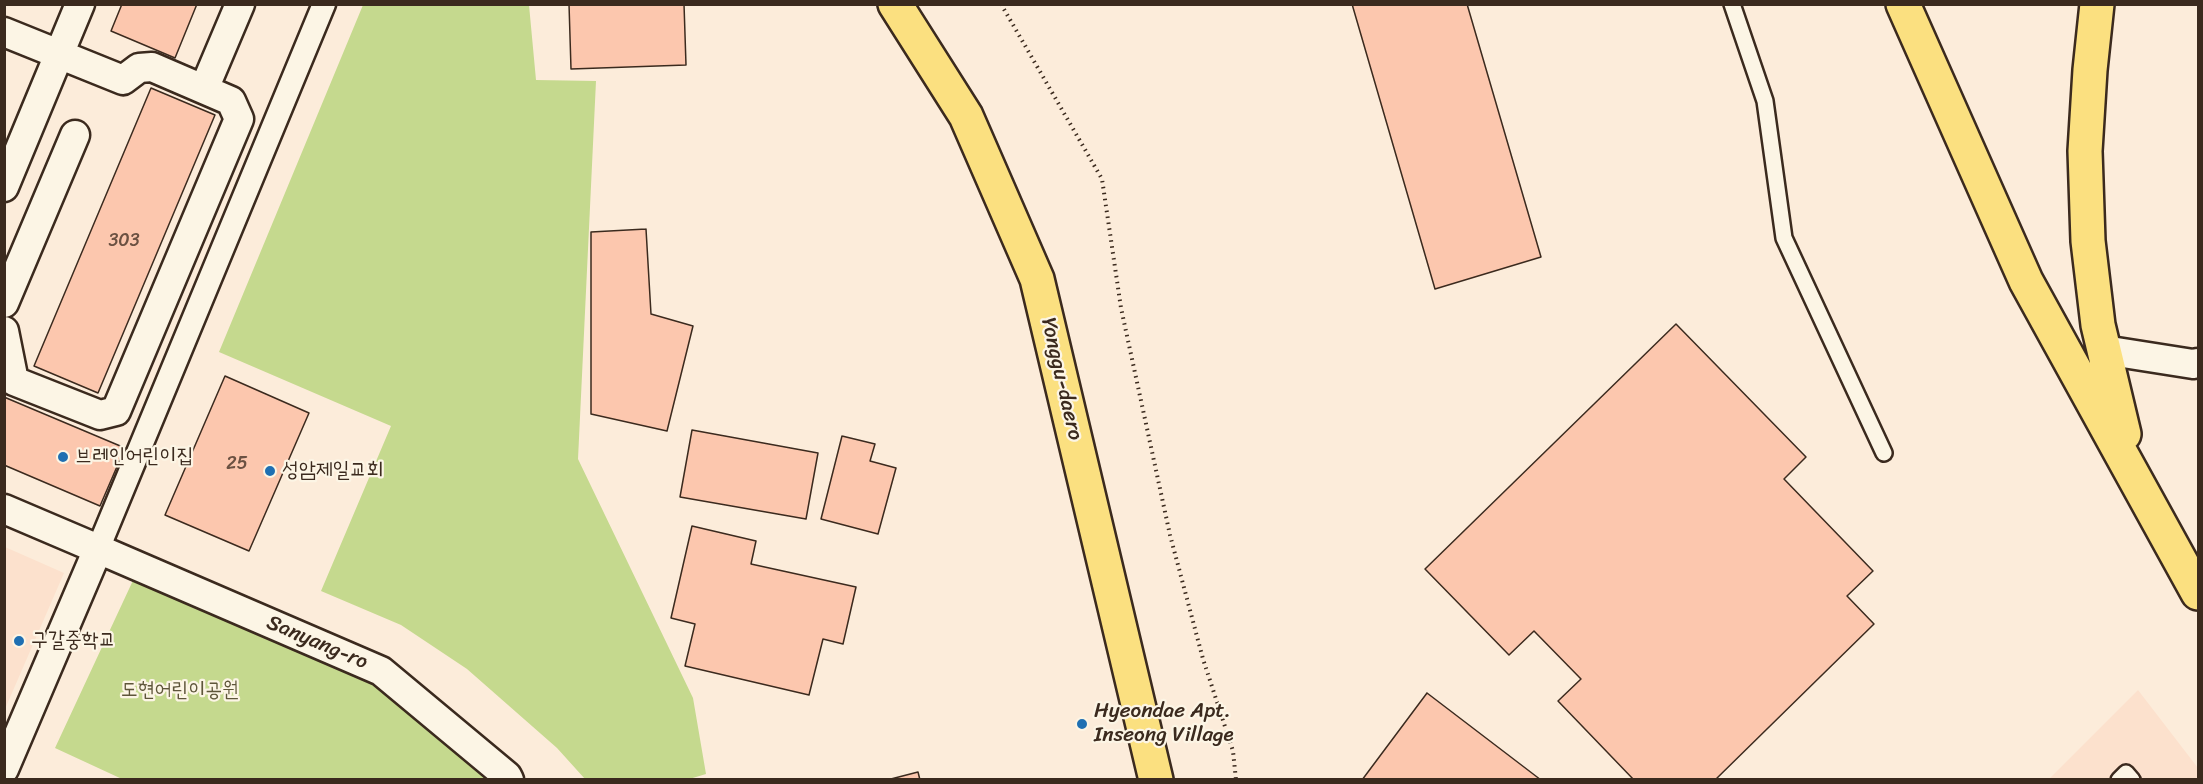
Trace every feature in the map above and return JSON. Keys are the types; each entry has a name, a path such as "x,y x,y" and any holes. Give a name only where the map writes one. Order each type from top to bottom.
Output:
{"main road":[{"name":"Yonggu-daero","path":"896,4 966,116 1037,279 1156,780"},
{"path":"1903,4 2026,281 2193,584"},
{"path":"2097,4 2085,151 2088,241 2098,325 2118,416 2141,487 2193,584"}],"street":[{"path":"4,187 80,4"},
{"path":"204,89 240,4"},
{"path":"4,769 98,549 324,4"},
{"path":"4,32 123,80 139,68 152,67 231,100 239,118 116,411 100,415 14,381 4,331"},
{"path":"4,303 75,135"},
{"path":"2104,350 2199,363"},
{"name":"Sanyang-ro","path":"4,509 381,671 509,780"}],"lane":[{"path":"1732,4 1765,101 1784,238 1884,453"},
{"path":"2119,780 2126,773 2132,780"}],"path":[{"path":"1001,4 1102,179 1121,308 1170,535 1203,659 1233,751 1236,780"}],"shaded area":[{"name":"구갈중학교","path":"5,547 64,573 5,709"},
{"path":"2138,690 2198,768 2198,779 2048,780"}],"green space":[{"path":"363,5 529,5 536,80 596,81 578,459 693,698 706,774 686,780 585,779 557,748 467,669 401,625 321,591 391,426 219,352"},
{"name":"도현어린이공원","path":"136,574 378,684 491,779 122,779 55,748"}],"building":[{"path":"122,4 197,4 175,58 111,31"},
{"path":"569,4 684,4 686,65 571,69"},
{"path":"1352,4 1467,4 1541,257 1435,289"},
{"path":"151,88 215,115 98,393 34,366"},
{"path":"646,229 651,314 693,326 667,431 591,414 591,232"},
{"path":"1676,324 1806,457 1784,479 1873,571 1847,596 1874,624 1715,780 1634,780 1558,701 1581,679 1534,631 1509,655 1425,569"},
{"path":"225,376 309,413 249,551 165,515"},
{"name":"브레인어린이집","path":"4,397 125,448 100,506 4,465"},
{"path":"692,430 818,453 806,519 680,497"},
{"path":"842,436 875,444 870,461 896,468 878,534 821,519"},
{"path":"692,526 756,541 751,564 856,587 843,644 823,639 809,695 685,666 695,624 671,618"},
{"path":"1427,693 1541,780 1362,780"},
{"path":"918,772 920,780 887,780"}],"place":[{"name":"브레인어린이집","path":"63,457"},
{"name":"성암제일교회","path":"270,471"},
{"name":"구갈중학교","path":"19,641"},
{"name":"Hyeondae Apt. Inseong Village","path":"1082,724"}]}
